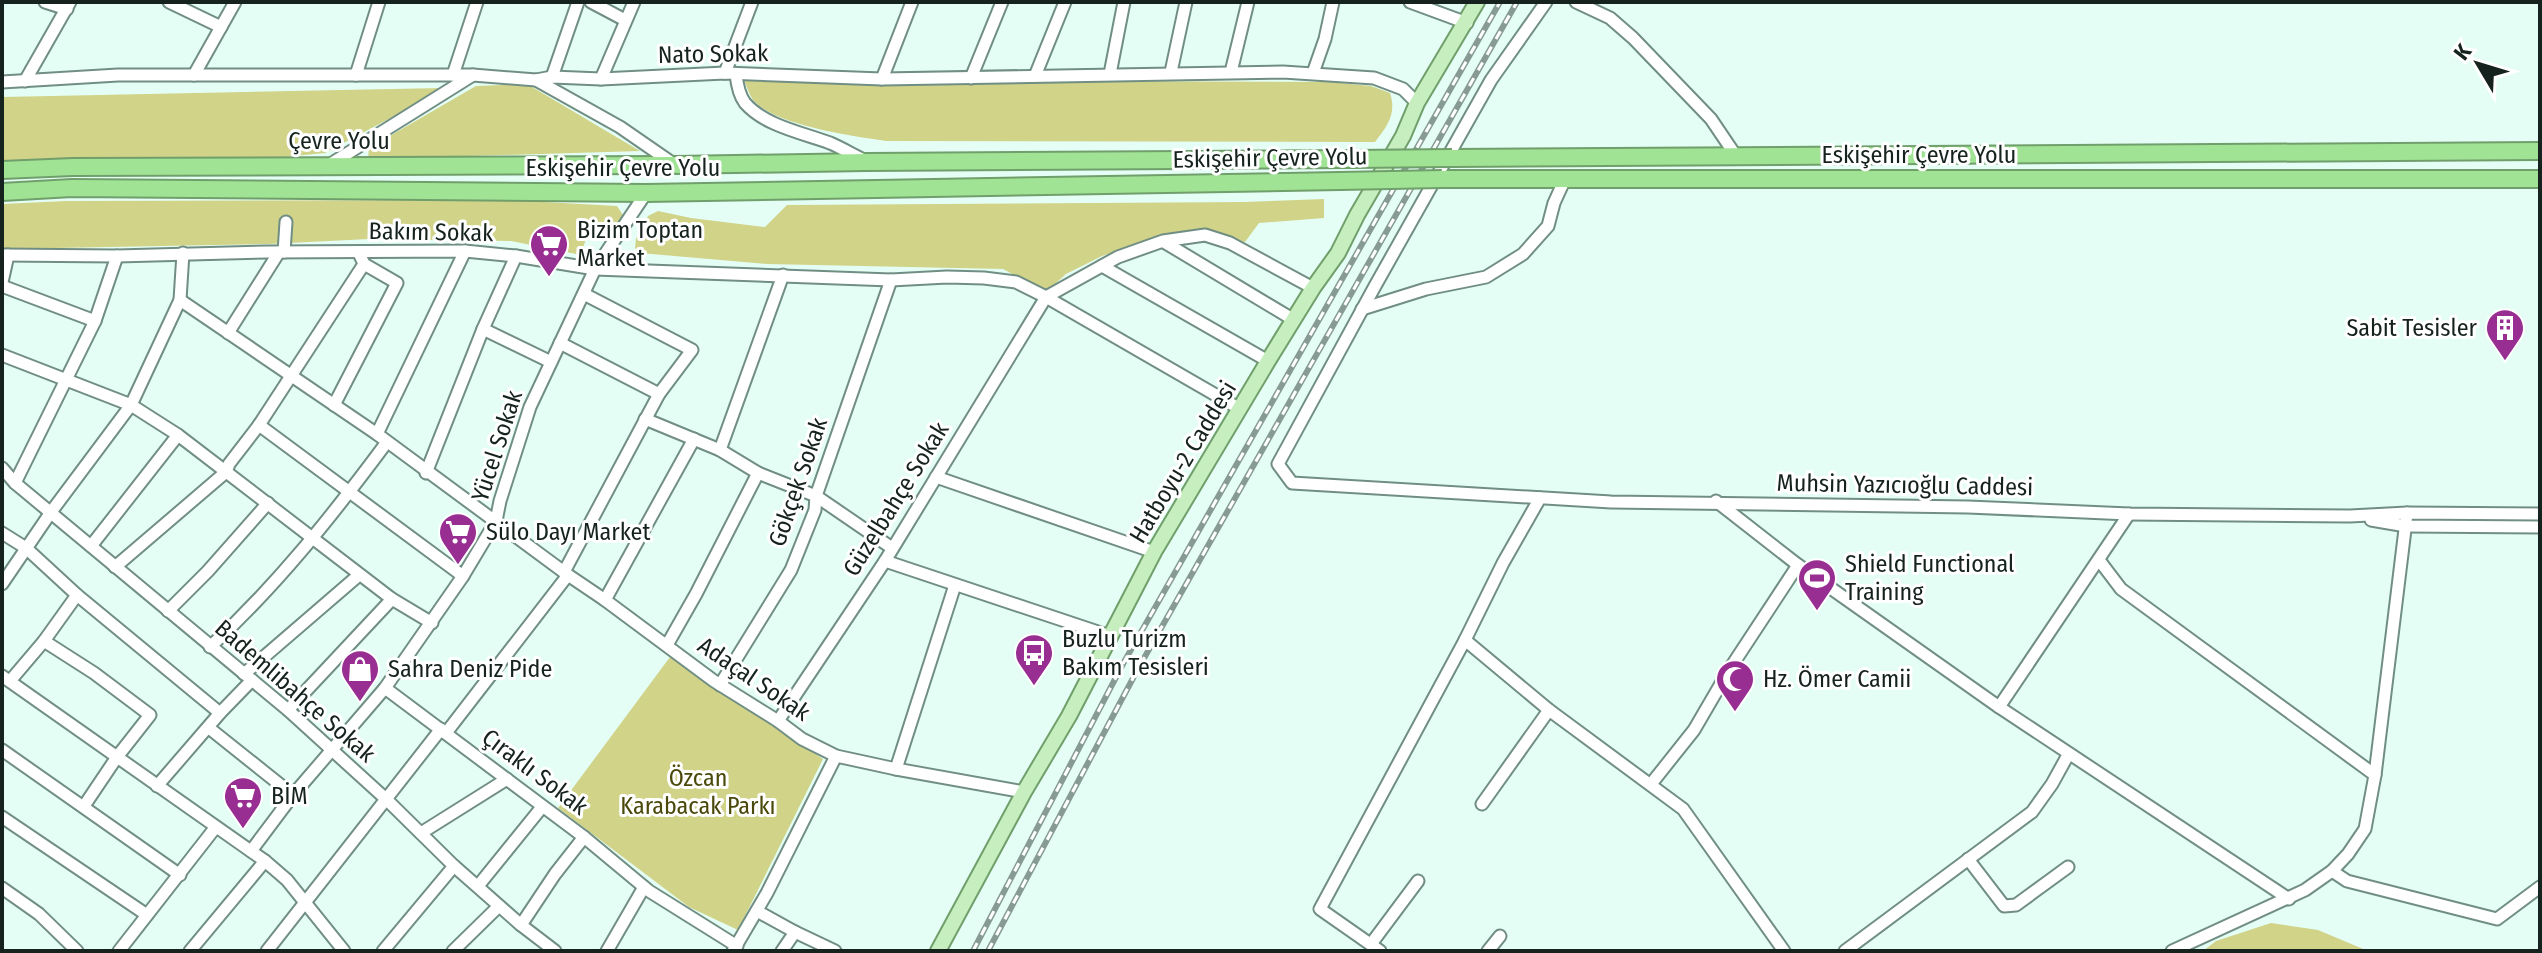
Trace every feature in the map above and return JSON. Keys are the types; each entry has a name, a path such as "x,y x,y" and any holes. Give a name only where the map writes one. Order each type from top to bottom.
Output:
{"highway":[{"name":"Eskişehir Çevre Yolu","path":"675,165 2540,151"},
{"name":"Çevre Yolu","path":"2,170 329,165 675,165"},
{"name":"Eskişehir Çevre Yolu","path":"2,192 88,188 646,193 1442,179 2540,179"}],"main road":[{"name":"Hatboyu-2 Caddesi","path":"938,951 1069,716 1154,552 1268,361 1338,253 1403,136 1417,103 1472,9"}],"street":[{"path":"25,81 69,5 45,2"},
{"path":"169,2 221,27"},
{"path":"194,75 235,2"},
{"path":"356,75 379,2"},
{"path":"453,75 477,2"},
{"path":"552,77 578,2"},
{"path":"591,2 625,20"},
{"path":"601,79 634,2"},
{"path":"752,2 730,74 744,102 779,124 834,145 866,162"},
{"path":"882,79 912,2"},
{"path":"971,78 1002,2"},
{"path":"1035,76 1065,2"},
{"path":"1110,74 1124,2"},
{"path":"1171,72 1186,2"},
{"path":"1231,72 1248,2"},
{"path":"1313,73 1333,2"},
{"path":"1410,2 1472,9"},
{"path":"1362,309 1491,80 1546,2"},
{"path":"1576,2 1610,18 1633,38 1711,119 1736,156"},
{"name":"Nato Sokak","path":"2,82 118,75 473,75 536,80 552,77 601,79 730,74 882,79 1171,72 1313,73 1374,78 1403,89 1417,103"},
{"path":"329,165 473,75"},
{"path":"536,80 620,127 675,165"},
{"path":"1362,309 1426,289 1486,277 1523,254 1548,226 1565,179"},
{"name":"Yücel Sokak","path":"251,851 293,795 385,688 463,576 496,521 530,407 595,269 646,193"},
{"path":"228,333 282,252 286,222"},
{"path":"1046,297 1118,257 1163,241 1205,235 1230,243 1313,288"},
{"path":"1163,241 1294,320"},
{"path":"210,647 257,603 314,539 350,491 382,438 465,251"},
{"name":"Bakım Sokak","path":"5,255 282,252 361,258 465,251 595,269 891,280 984,278 1016,282 1046,297 1240,409"},
{"path":"2,584 131,405 180,300 183,253"},
{"path":"5,255 2,284 95,321"},
{"path":"15,483 95,321 117,256"},
{"path":"426,473 483,329 516,256"},
{"path":"115,567 226,472 292,375 361,258 397,283 334,405"},
{"path":"1102,266 1268,361"},
{"path":"720,450 783,275"},
{"name":"Gökçek Sokak","path":"720,685 791,570 815,510 816,496 891,280"},
{"path":"267,951 566,573 659,394 692,350 584,294"},
{"name":"Güzelbahçe Sokak","path":"778,721 885,561 1046,297"},
{"name":"Adaçal Sokak","path":"180,300 382,438 720,685 802,739 836,756 1024,792"},
{"name":"Muhsin Yazıcıoğlu Caddesi","path":"1362,309 1278,464 1292,483 1611,502 1716,501 2129,514 2350,516 2407,520 2540,514"},
{"path":"483,329 551,362"},
{"path":"560,343 659,394"},
{"path":"2,355 131,405 178,435 392,599 432,623"},
{"path":"645,419 720,450 758,473 816,496 892,548"},
{"path":"259,425 463,576"},
{"path":"91,546 178,435"},
{"path":"605,600 694,439"},
{"name":"Bademlibahçe Sokak","path":"2,468 15,483 288,710 454,866 555,951"},
{"path":"667,645 758,473"},
{"path":"936,477 1154,552"},
{"path":"1418,881 1376,948 1320,909 1540,498"},
{"path":"1716,501 1798,565 2068,755 2289,899"},
{"path":"168,611 268,503"},
{"path":"1999,707 2129,514"},
{"path":"2172,951 2289,899 2332,871 2365,829 2375,775 2407,520 2540,527"},
{"path":"2,533 26,548 77,595 220,713"},
{"path":"2099,560 2121,589 2375,775"},
{"path":"885,561 1110,636"},
{"path":"1651,784 1694,730 1798,565"},
{"path":"157,786 209,728 248,677 359,575"},
{"path":"896,769 955,585"},
{"path":"77,595 44,641 6,678 265,861 287,880 344,951"},
{"path":"288,710 392,599"},
{"path":"1465,640 1549,710 1683,809 1784,951"},
{"path":"44,641 75,659 150,715 84,806"},
{"name":"Çıraklı Sokak","path":"385,688 584,837 644,887 735,949"},
{"path":"1482,804 1549,710"},
{"path":"209,728 293,795"},
{"path":"1845,951 2032,812 2068,755"},
{"path":"4,756 84,806 180,875"},
{"path":"735,949 836,756"},
{"path":"421,833 507,779"},
{"path":"478,886 542,807"},
{"path":"2,817 147,915"},
{"path":"119,951 215,828"},
{"path":"521,925 584,837"},
{"path":"1968,859 2004,906 2009,907 2068,867"},
{"path":"190,951 265,861"},
{"path":"383,951 454,866"},
{"path":"2332,871 2347,881 2497,919 2540,887"},
{"path":"607,951 644,887"},
{"path":"2,888 39,914 77,951"},
{"path":"453,951 499,906"},
{"path":"757,911 835,951"},
{"path":"782,951 795,932"},
{"path":"1488,951 1500,936"}],"green space":[{"path":"744,80 1330,82 1371,86 1390,93 1392,107 1387,125 1375,142 886,141 817,129 781,118 755,102"},
{"path":"527,84 640,151 368,159 369,148 476,86"},
{"path":"442,88 325,153 274,158 2,165 2,97"},
{"path":"1324,199 1324,218 1259,223 1245,242 1204,231 1166,235 1102,256 1066,274 1046,292 1003,269 767,264 640,253 635,248 636,239 648,216 658,211 765,227 787,205"},
{"path":"506,200 617,206 625,218 611,240 587,235 581,255 511,241 369,239 2,249 2,204 66,201"},
{"name":"Özcan Karabacak Parkı","path":"670,657 823,759 738,930 689,907 558,808"},
{"path":"2271,923 2318,930 2368,951 2203,951 2216,941"}],"railway":[{"path":"973,951 1124,662 1500,2"},
{"path":"988,951 1139,667 1517,2"}],"place":[{"name":"Bizim Toptan Market","path":"549,278"},
{"name":"Sabit Tesisler","path":"2505,362"},
{"name":"Sülo Dayı Market","path":"458,566"},
{"name":"Shield Functional Training","path":"1817,612"},
{"name":"Buzlu Turizm Bakım Tesisleri","path":"1034,687"},
{"name":"Sahra Deniz Pide","path":"360,703"},
{"name":"Hz. Ömer Camii","path":"1735,713"},
{"name":"BİM","path":"243,830"}]}
